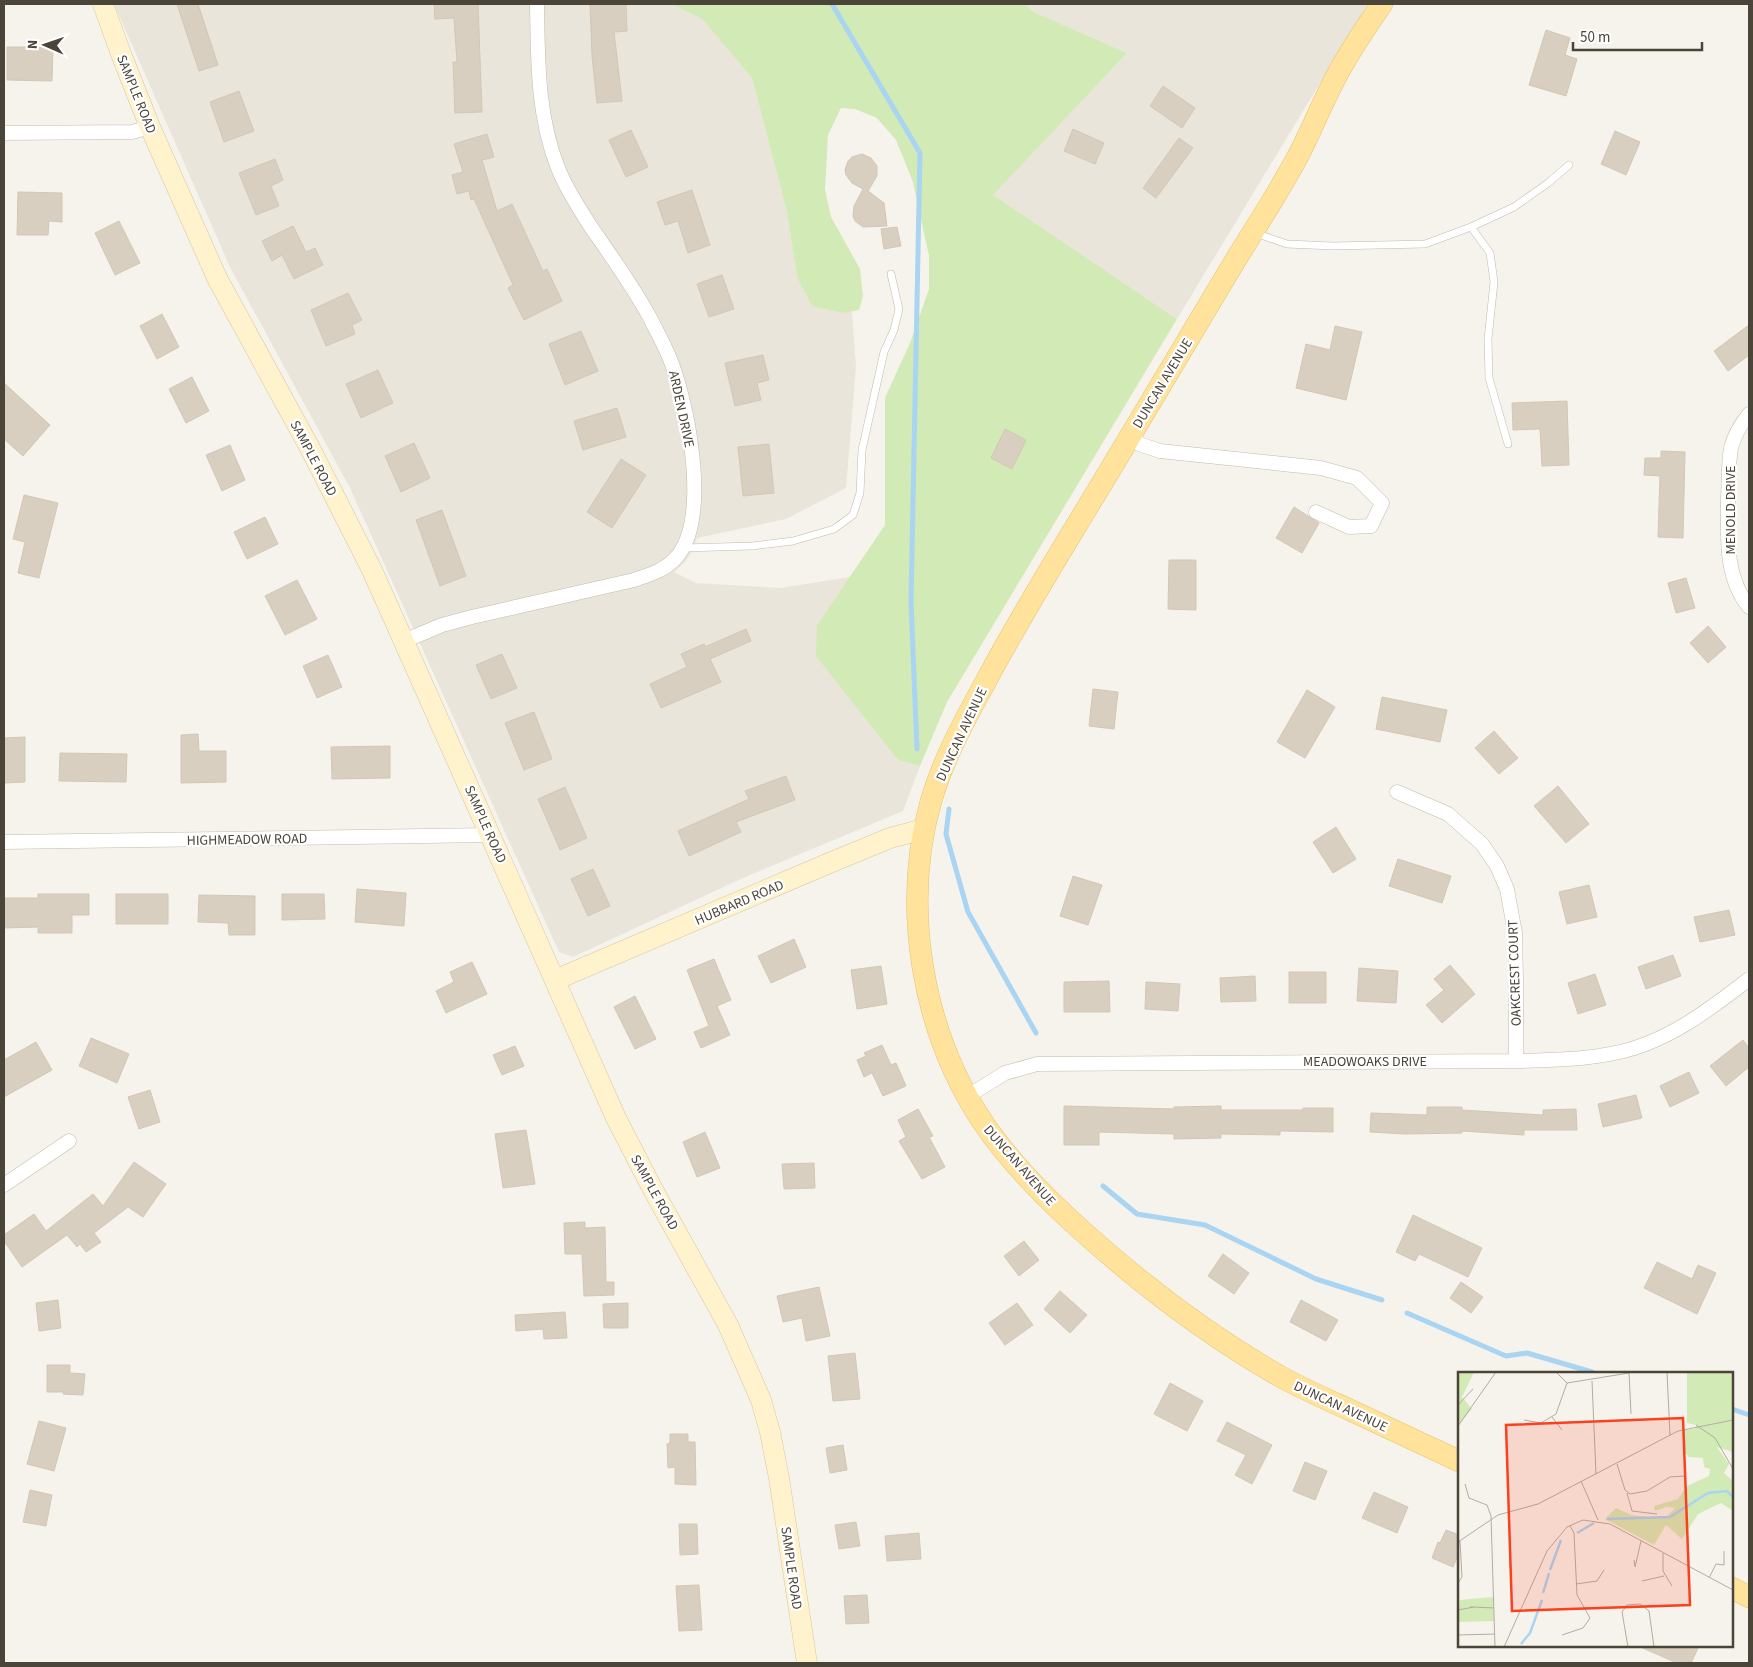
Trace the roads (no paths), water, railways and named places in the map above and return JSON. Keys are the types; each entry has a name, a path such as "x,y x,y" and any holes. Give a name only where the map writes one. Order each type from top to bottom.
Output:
{"main road":[{"name":"DUNCAN AVENUE","path":"1382,4 1340,68 1296,159 1000,655 965,720 932,798 924,829 919,865 918,905 924,971 944,1047 983,1123 1020,1169 1054,1204 1097,1244 1190,1319 1287,1380 1458,1461"},
{"path":"1733,1589 1749,1597"}],"street":[{"name":"SAMPLE ROAD","path":"103,4 150,127 216,278 335,496 372,570 616,1118 651,1186 728,1325 761,1400 770,1432 779,1478 807,1663"},
{"name":"ARDEN DRIVE","path":"404,641 442,625 643,577 665,568 675,560 692,524 695,488 692,462 681,395 673,366 648,315 569,191 558,169 548,139 543,118 537,4"},
{"path":"4,133 132,132 150,127"},
{"name":"MENOLD DRIVE","path":"1749,414 1736,434 1732,447 1729,465 1728,539 1728,556 1733,574 1744,601 1749,607"},
{"path":"1132,434 1138,444 1160,451 1321,468 1357,478 1382,503 1371,526 1349,527 1316,512"},
{"name":"OAKCREST COURT","path":"1397,792 1448,814 1482,844 1508,889 1515,933 1516,1060"},
{"name":"HUBBARD ROAD","path":"555,980 890,838 924,829"},
{"name":"HIGHMEADOW ROAD","path":"4,842 491,835"},
{"name":"MEADOWOAKS DRIVE","path":"968,1096 1005,1073 1037,1064 1564,1060 1593,1057 1618,1053 1669,1033 1693,1020 1749,979"},
{"path":"4,1185 69,1141"}],"lane":[{"path":"1252,232 1287,244 1333,246 1425,244 1472,228 1514,207 1570,165"},
{"path":"1472,228 1490,253 1494,282 1488,339 1489,378 1508,444"},
{"path":"682,548 752,546 793,541 834,529 853,515 860,493 862,450 884,352 894,330 898,309 892,274"}],"waterway":[{"path":"832,4 920,153 911,602 917,749"},
{"path":"949,809 946,834 968,912 1036,1033"},
{"path":"1103,1186 1137,1214 1205,1225 1316,1279 1382,1300"},
{"path":"1407,1313 1506,1356 1527,1353 1592,1372"},
{"path":"1733,1409 1749,1415"}]}
